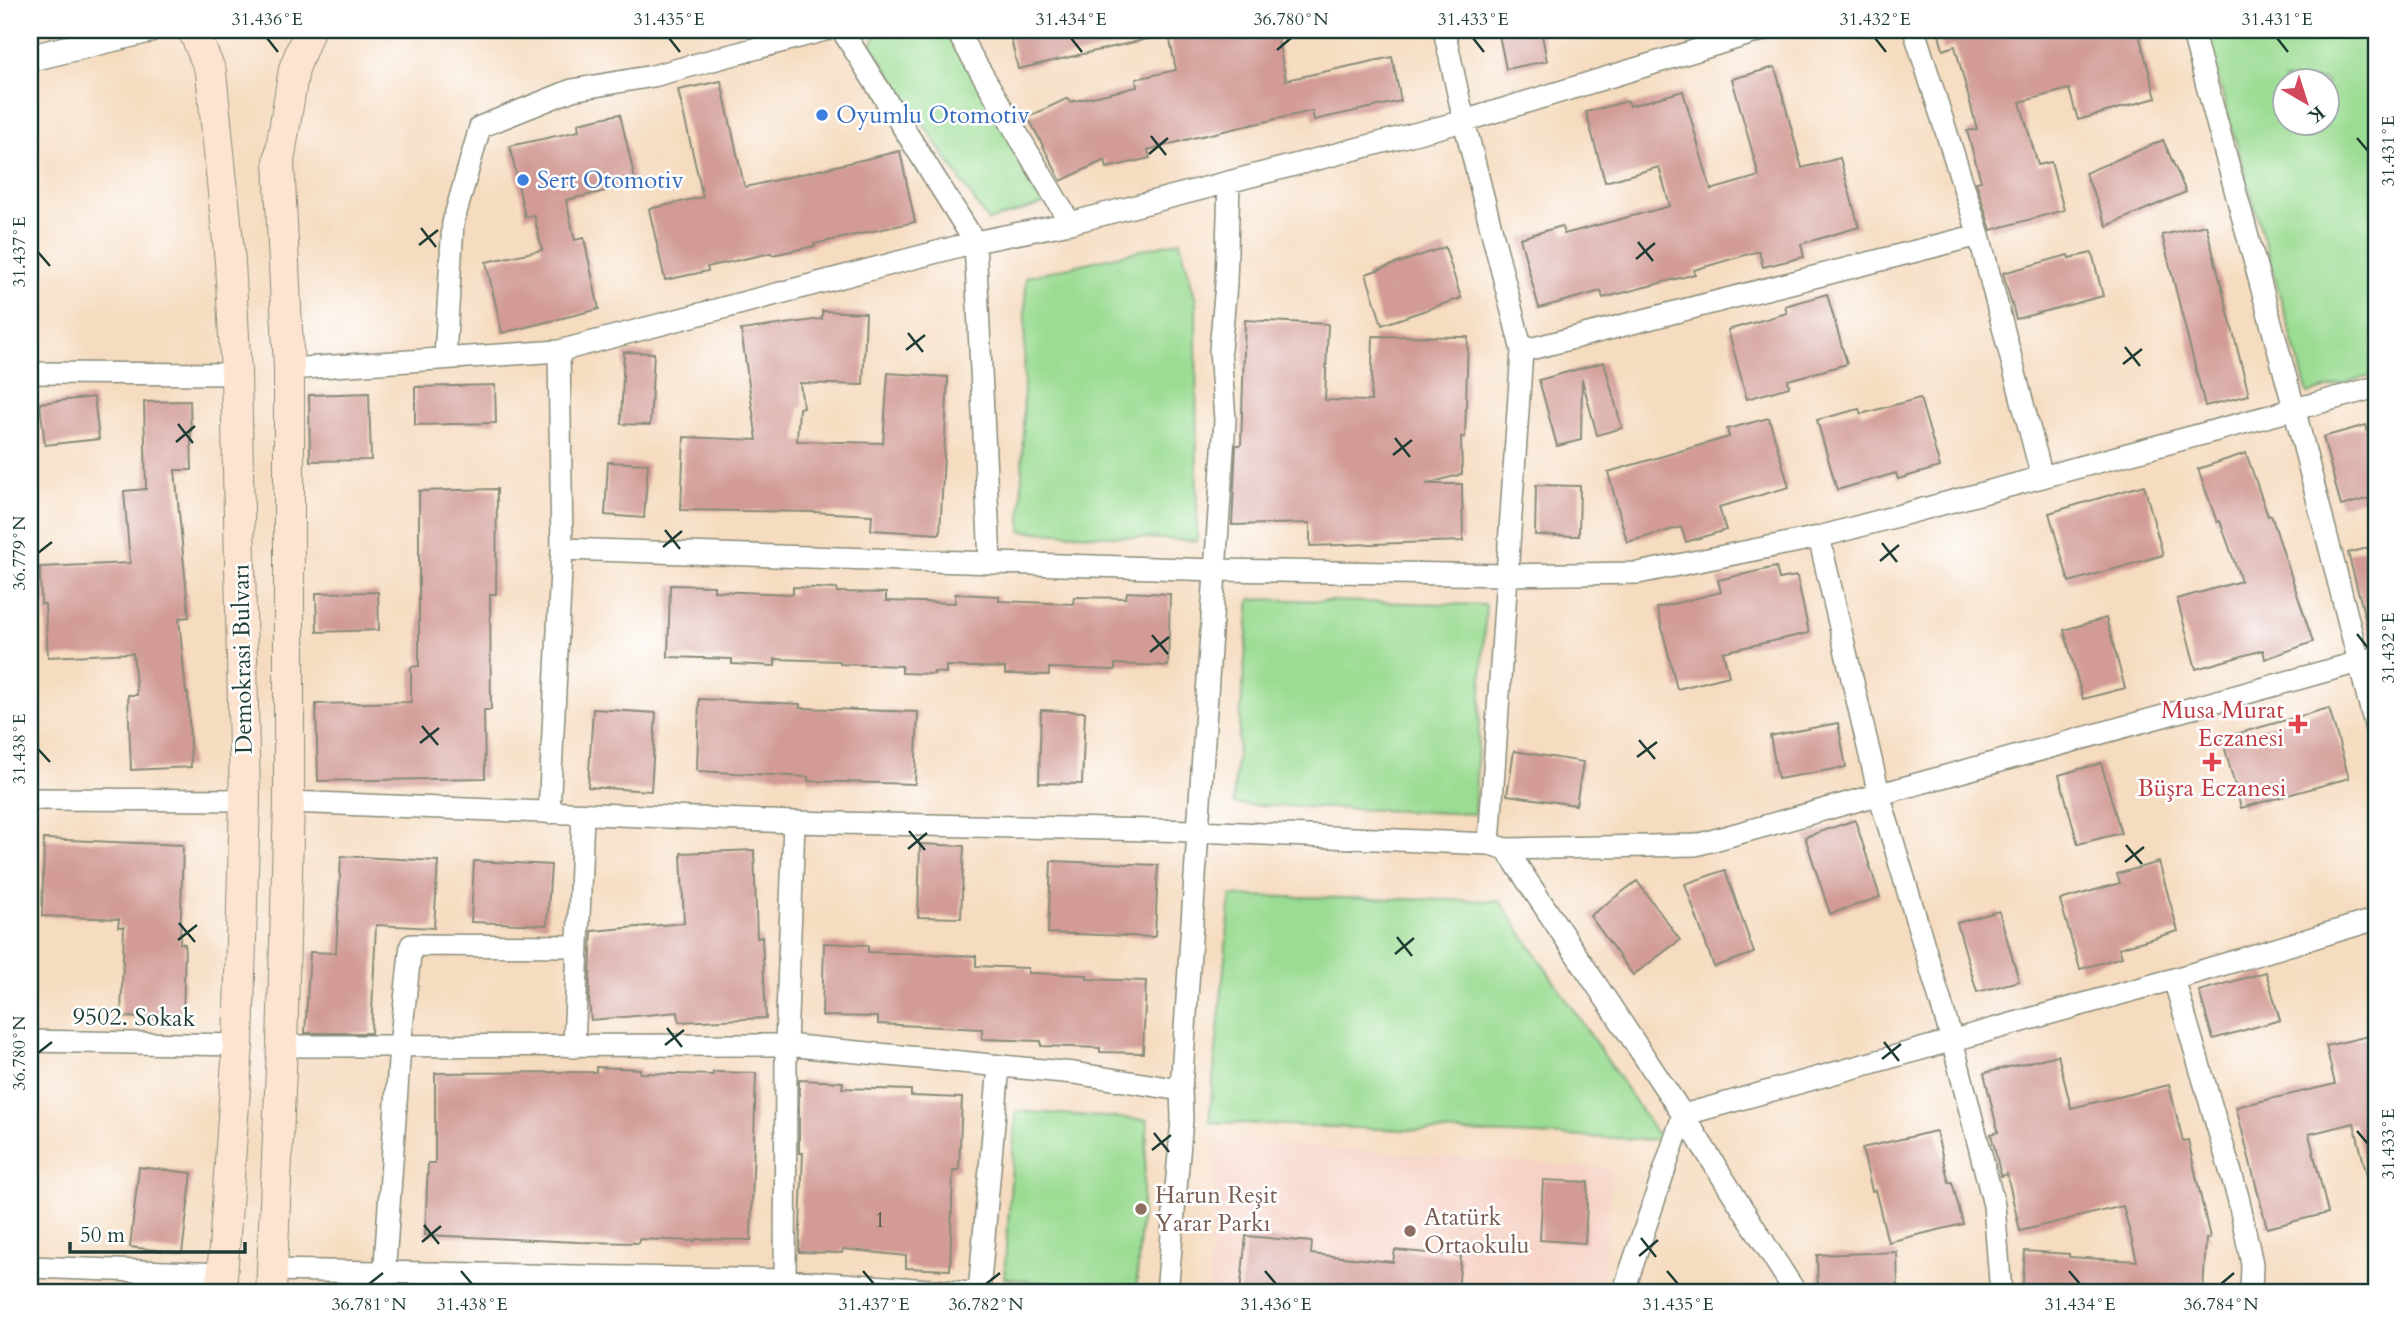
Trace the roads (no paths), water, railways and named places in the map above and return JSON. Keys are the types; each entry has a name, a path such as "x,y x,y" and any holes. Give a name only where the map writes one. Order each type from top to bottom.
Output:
{"main road":[{"name":"Demokrasi Bulvarı","path":"193,30 211,72 230,262 236,374 245,800 238,1045 222,1284"},
{"path":"289,30 294,69"},
{"name":"Demokrasi Bulvarı","path":"272,1282 289,802 289,369 279,161 294,69 309,30"}],"street":[{"path":"30,58 147,30"},
{"path":"445,357 453,223 480,127 572,90 653,76 825,30"},
{"path":"842,30 975,242 990,562"},
{"path":"956,30 1070,223"},
{"path":"1444,30 1522,351 1507,575 1498,847 1683,1115 1796,1293"},
{"path":"289,369 559,351 975,242 1070,223 1464,121 1763,30"},
{"path":"1914,30 1979,235 2042,477"},
{"path":"2192,30 2294,408 2368,659 2377,733"},
{"path":"1167,1293 1182,1119 1181,1090 1225,419 1220,350 1226,284 1229,182"},
{"path":"1522,351 1979,235"},
{"path":"550,813 562,549 559,351"},
{"path":"30,373 236,374"},
{"path":"562,549 1216,570 1507,575 1638,573 1819,537 2377,387"},
{"path":"1819,537 1879,794 1952,1040 1994,1205 2000,1252 2001,1293"},
{"path":"289,802 794,822 1197,831 1498,847 1696,845 2368,659"},
{"path":"30,799 245,800"},
{"path":"574,1046 583,814"},
{"path":"785,1287 786,1045 794,822"},
{"path":"1683,1115 2174,979 2377,919"},
{"path":"383,1283 400,1046 411,944 578,946"},
{"path":"2174,979 2238,1197 2252,1264 2251,1293"},
{"name":"9502. Sokak","path":"30,1041 238,1045"},
{"path":"282,1046 786,1045 1074,1073 1181,1090"},
{"path":"979,1293 999,1066"},
{"path":"1623,1293 1683,1115"},
{"path":"30,1267 222,1284"},
{"path":"272,1282 785,1287 973,1293"}],"place":[{"name":"Oyumlu Otomotiv","path":"822,115"},
{"name":"Sert Otomotiv","path":"523,180"},
{"name":"Musa Murat Eczanesi","path":"2298,724"},
{"name":"Büşra Eczanesi","path":"2212,762"},
{"name":"Harun Reşit Yarar Parkı","path":"1141,1209"},
{"name":"Atatürk Ortaokulu","path":"1410,1231"}]}
